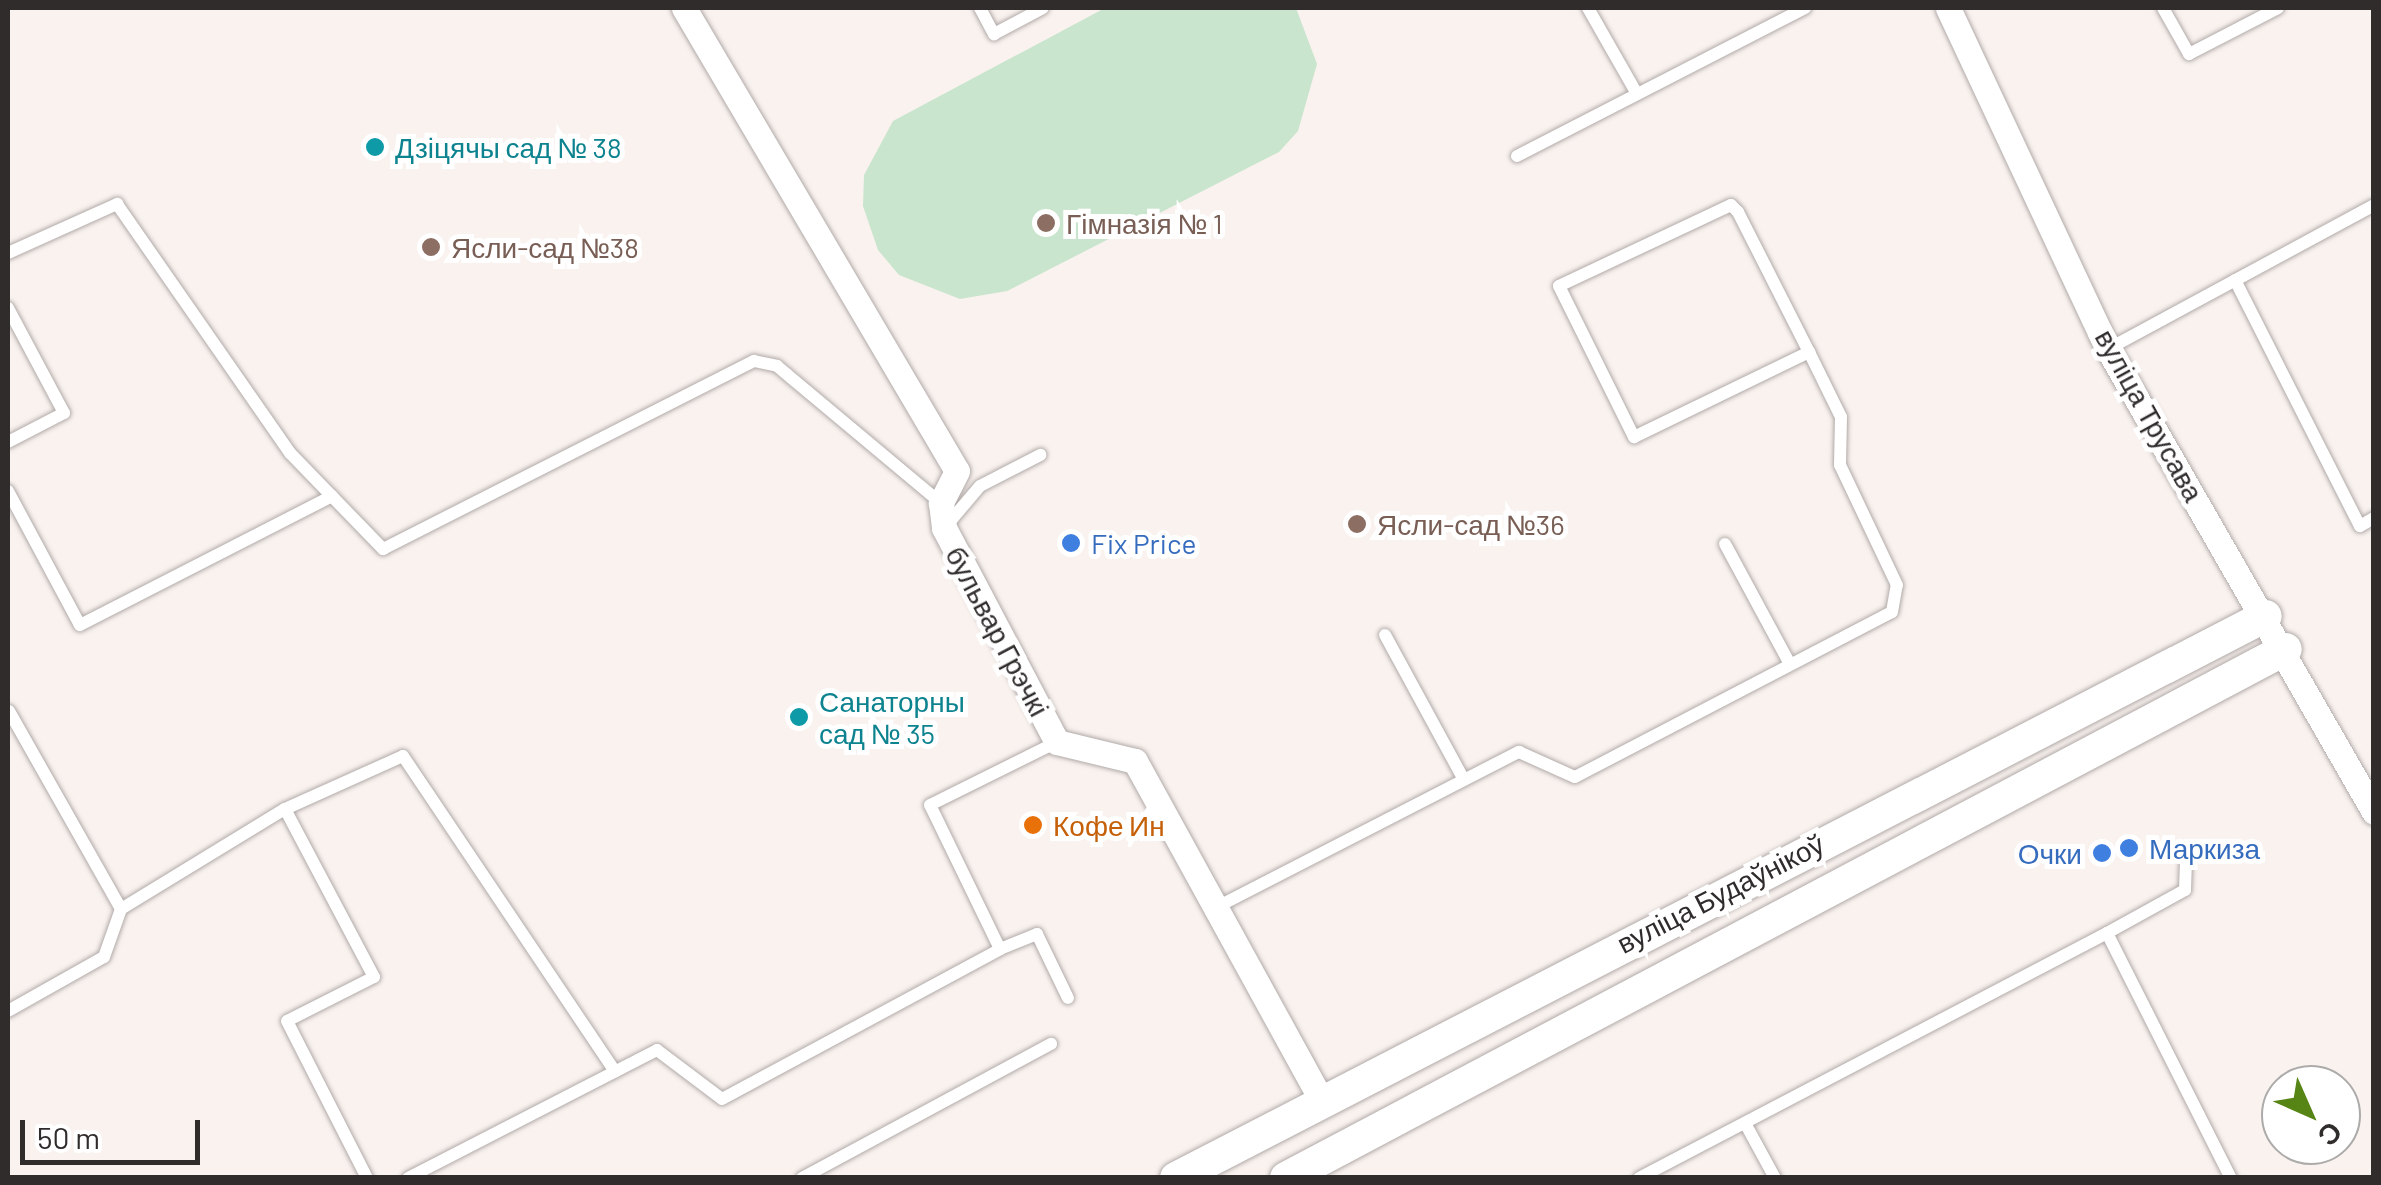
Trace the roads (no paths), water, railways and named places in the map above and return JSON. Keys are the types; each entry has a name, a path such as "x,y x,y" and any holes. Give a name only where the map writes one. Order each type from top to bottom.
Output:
{"street":[{"path":"684,8 957,472 943,515"},
{"name":"вуліца Трусава","path":"1949,8 2108,349 2286,648 2374,812"},
{"name":"бульвар Грэчкі","path":"943,515 1057,742 1134,762 1323,1102"},
{"name":"вуліца Будаўнікоў","path":"1176,1178 1518,997 2266,616"},
{"name":"вуліца Будаўнікоў","path":"1302,1174 1541,1040 2286,648"},
{"path":"1518,997 1541,1040"}],"lane":[{"path":"980,8 994,34 1043,8"},
{"path":"1588,8 1637,94"},
{"path":"1517,156 1805,8"},
{"path":"2163,8 2189,54 2278,8"},
{"path":"8,253 116,204 290,453 392,549 767,361 943,515 980,486 1040,455"},
{"path":"1214,908 1518,752 1575,777 1892,612 1900,598 1840,465 1841,416 1810,352 1730,204 1560,286 1634,437 1810,352"},
{"path":"2108,349 2374,206"},
{"path":"2235,280 2360,526 2374,518"},
{"path":"8,308 64,412 8,442"},
{"path":"8,490 80,625 332,496"},
{"path":"1725,544 1790,664"},
{"path":"1384,635 1464,778"},
{"path":"9,712 121,909"},
{"path":"1000,950 930,805 1057,742"},
{"path":"8,1011 104,956 121,909 284,809 386,757 416,764 615,1071"},
{"path":"284,809 374,977 287,1021 368,1178"},
{"path":"1639,1178 2185,890 2186,859"},
{"path":"2107,933 2230,1178"},
{"path":"408,1178 657,1050 722,1098 1036,934 1068,998"},
{"path":"802,1178 1052,1044"},
{"path":"1745,1123 1775,1178"}],"place":[{"name":"Дзіцячы сад № 38","path":"375,147"},
{"name":"Гімназія № 1","path":"1046,223"},
{"name":"Ясли-сад №38","path":"431,247"},
{"name":"Ясли-сад №36","path":"1357,524"},
{"name":"Fix Price","path":"1071,543"},
{"name":"Санаторны сад № 35","path":"799,717"},
{"name":"Кофе Ин","path":"1033,825"},
{"name":"Маркиза","path":"2129,848"},
{"name":"Очки","path":"2102,853"}]}
